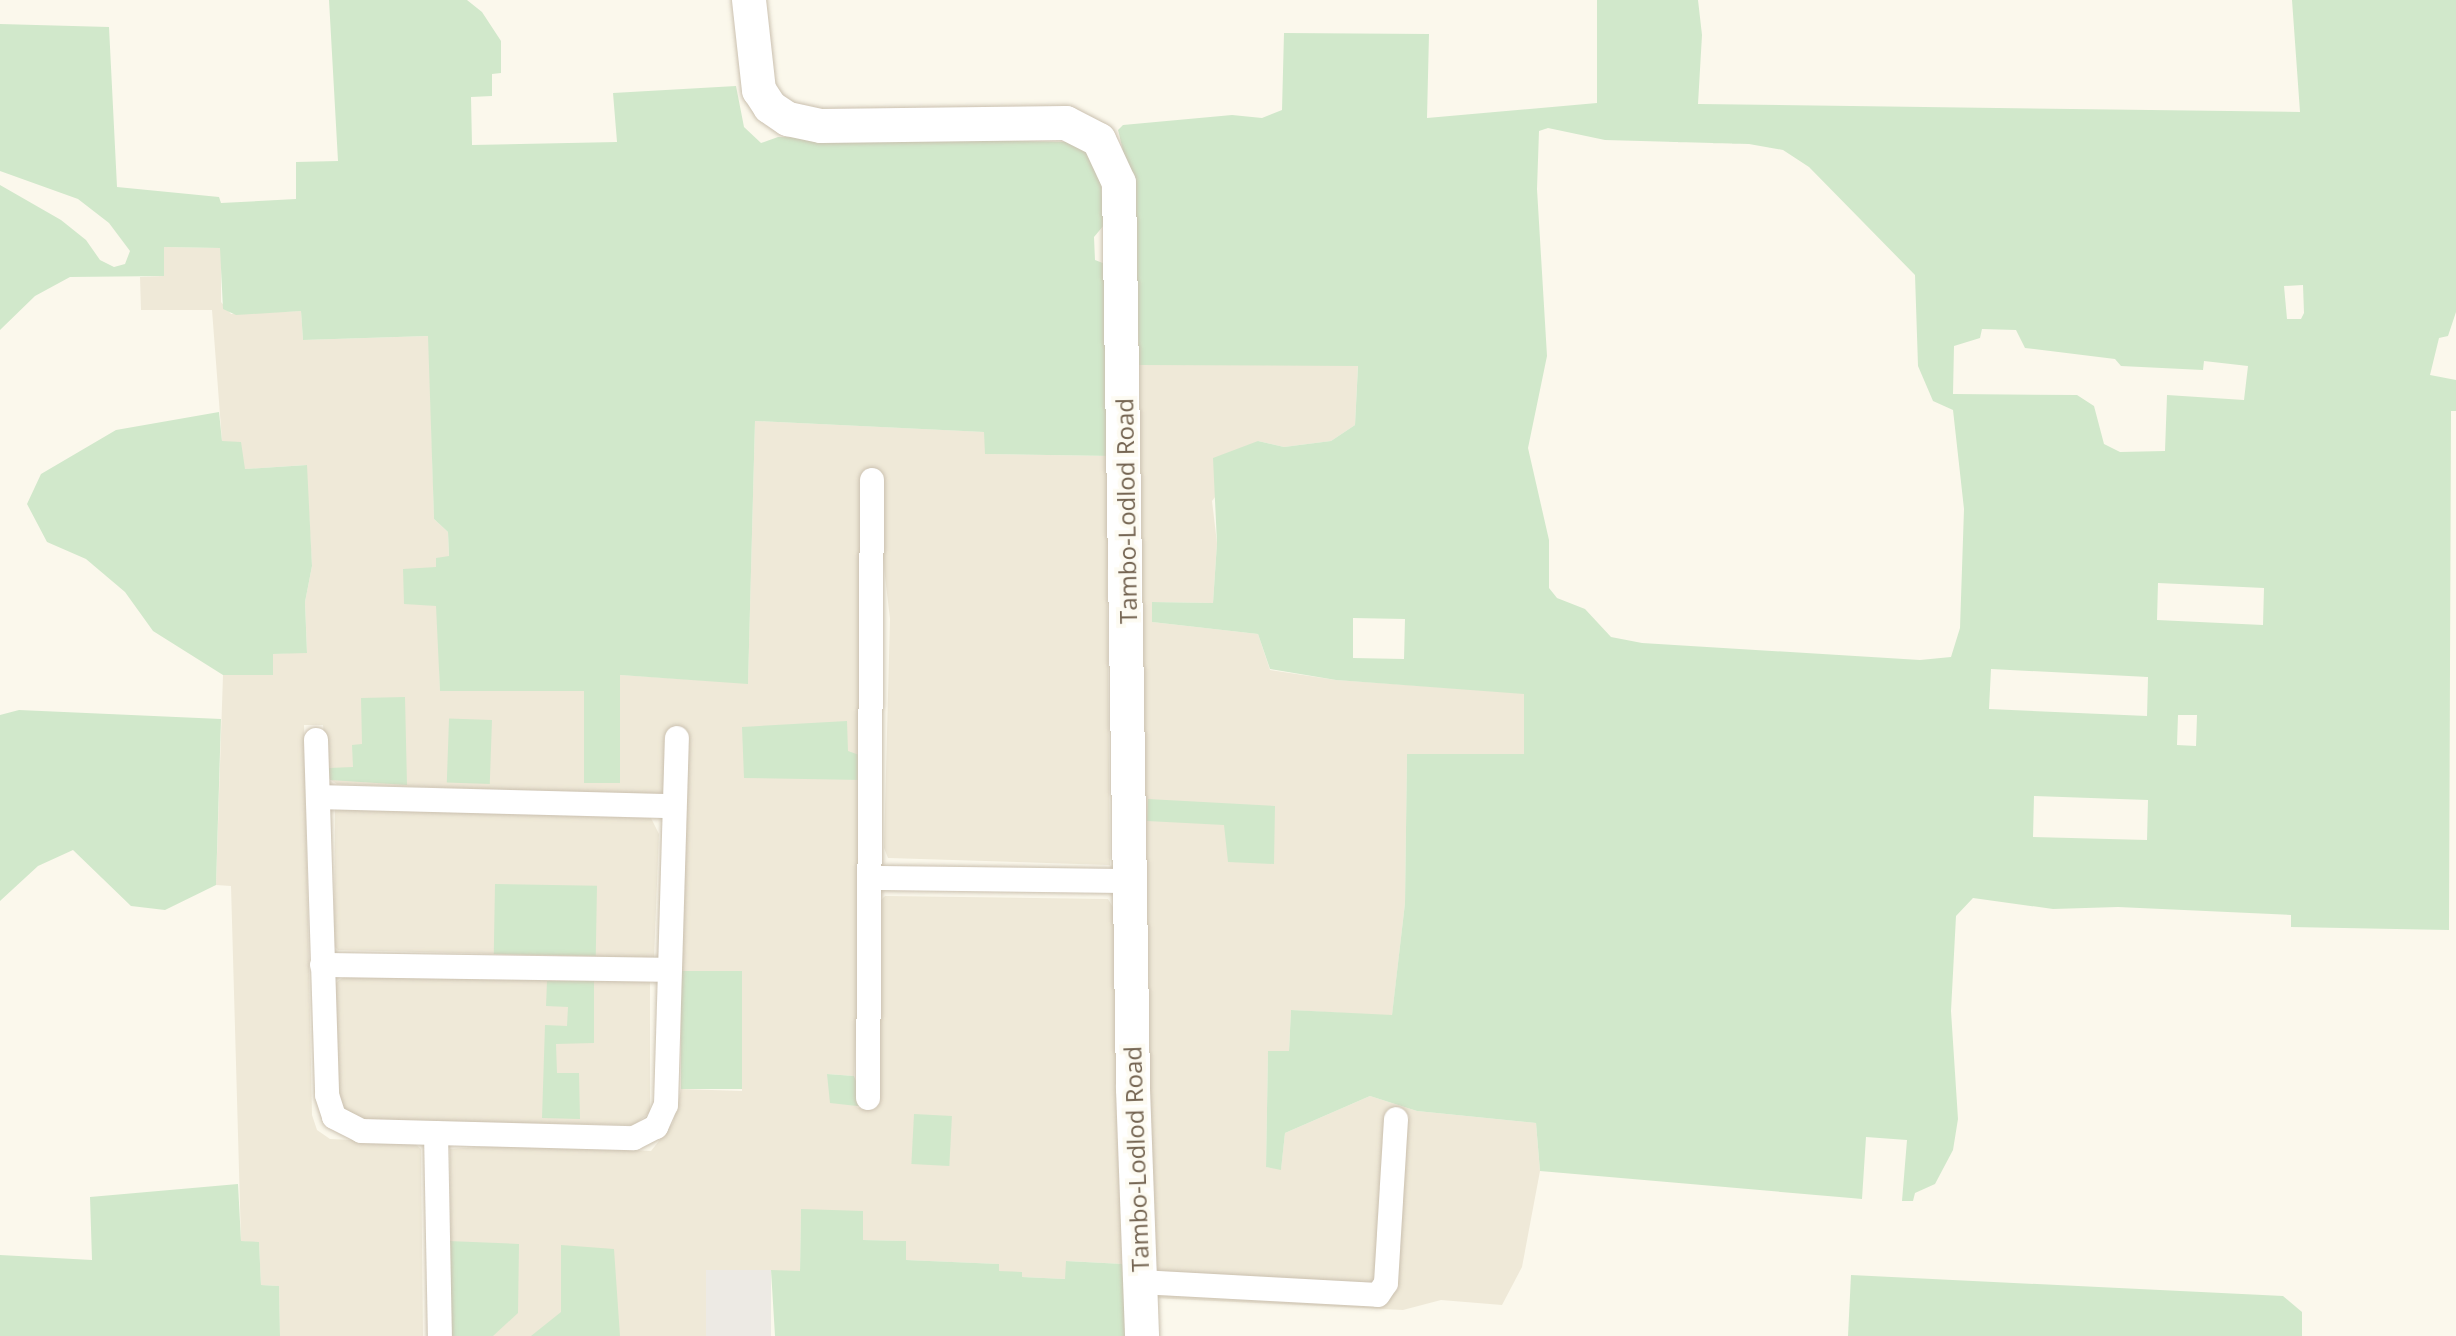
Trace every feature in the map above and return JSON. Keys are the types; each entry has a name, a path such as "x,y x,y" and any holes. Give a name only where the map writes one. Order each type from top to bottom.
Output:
{"street":[{"name":"Tambo-Lodlod Road","path":"749,0 759,90 775,112 796,122 821,126 1038,119 1094,124 1114,166 1121,209 1130,881 1142,1336"},
{"path":"868,1098 866,969 873,878 872,480"},
{"path":"316,740 327,1095 334,1117 353,1130 645,1135 656,1127 666,1105 667,970 677,738"},
{"path":"319,797 672,806"},
{"path":"873,878 1130,881"},
{"path":"322,965 667,970"},
{"path":"1140,1282 1382,1292 1396,1119"},
{"path":"436,1133 440,1336"}],"shaded area":[{"path":"163,247 221,248 221,302 231,314 301,311 303,340 429,336 434,519 448,532 449,557 437,567 440,691 584,691 584,783 620,782 620,675 748,683 755,421 985,432 986,454 1112,456 1115,567 1107,570 1110,865 888,858 884,848 890,619 881,542 854,1076 827,1074 858,1108 880,1100 880,901 885,896 1108,899 1114,909 1123,1264 1067,1261 1066,1279 1022,1277 999,1271 998,1264 906,1260 906,1241 863,1240 801,1210 800,1271 707,1271 707,1336 451,1336 450,1149 519,1144 651,1151 673,1123 681,1089 742,1091 741,971 681,971 664,795 337,784 328,778 323,725 304,725 312,1115 317,1130 330,1139 414,1143 421,1149 423,1336 280,1336 279,1286 261,1285 259,1243 241,1241 231,886 216,885 223,675 272,675 273,654 307,652 305,602 312,566 306,465 245,469 222,441 212,310 141,310 140,277 163,276"},
{"path":"1139,365 1358,365 1355,425 1331,441 1284,447 1258,441 1212,501 1217,543 1213,603 1152,602 1152,622 1258,634 1270,670 1336,680 1524,693 1524,754 1407,754 1405,903 1392,1016 1291,1010 1289,1051 1268,1052 1266,1167 1281,1169 1285,1133 1370,1096 1417,1111 1536,1123 1540,1171 1522,1267 1502,1305 1441,1300 1403,1310 1153,1298"},
{"path":"335,809 651,818 659,834 654,958 338,950 334,946"},
{"path":"344,977 650,980 650,1112 634,1125 354,1120 338,1109 334,984"},
{"path":"706,1270 771,1270 771,1336 706,1336"}],"green space":[{"path":"329,0 467,0 482,12 501,41 501,73 492,74 492,96 471,97 472,145 617,142 613,93 736,86 744,127 761,143 778,137 1069,142 1089,149 1100,171 1104,225 1094,237 1095,260 1108,265 1112,456 985,454 984,432 755,421 748,684 620,675 620,783 584,783 584,691 440,691 436,606 404,604 403,569 436,567 436,558 449,556 448,532 434,519 428,336 303,340 301,311 236,315 223,309 220,248 164,247 164,276 70,277 35,296 0,330 0,185 61,220 86,240 100,260 114,267 125,264 130,251 109,223 78,199 0,171 0,24 109,27 117,187 219,197 221,203 296,199 296,162 338,161"},
{"path":"1597,0 1698,0 1702,35 1698,104 2300,112 2292,0 2456,0 2456,312 2448,336 2439,338 2430,375 2456,380 2456,411 2451,411 2449,930 2291,927 2291,915 2118,907 2053,909 1973,898 1956,916 1951,1011 1958,1119 1953,1150 1935,1184 1915,1193 1913,1201 1902,1201 1907,1140 1866,1137 1862,1199 1540,1171 1536,1123 1417,1111 1370,1096 1285,1133 1281,1170 1266,1167 1268,1051 1289,1051 1291,1010 1392,1015 1405,903 1407,754 1524,754 1524,694 1336,680 1270,669 1258,634 1152,622 1152,602 1213,603 1217,543 1213,458 1258,441 1284,447 1331,441 1355,425 1358,366 1139,365 1135,200 1118,130 1123,125 1232,115 1262,118 1282,110 1284,33 1429,34 1427,118 1597,103","holes":["1548,128 1605,140 1749,144 1783,150 1809,167 1915,275 1918,366 1933,401 1953,410 1964,509 1960,628 1951,657 1920,660 1642,643 1611,637 1585,609 1557,598 1549,588 1549,540 1528,448 1547,356 1537,189 1539,131","2303,285 2304,313 2301,319 2287,319 2284,286","1982,329 2016,330 2025,348 2115,359 2121,366 2203,370 2204,361 2248,366 2244,400 2167,395 2165,451 2120,452 2104,444 2094,406 2077,395 1953,394 1954,346 1980,338","2158,583 2264,588 2263,625 2157,620","1353,618 1405,619 1404,659 1353,658","1991,669 2148,677 2147,716 1989,709","2178,715 2197,715 2196,746 2177,745","2034,796 2148,800 2147,840 2033,837"]},
{"path":"219,412 222,441 241,442 245,469 307,465 312,566 305,602 307,653 273,654 273,675 223,675 153,631 125,592 86,559 47,542 27,504 41,474 116,430"},
{"path":"405,697 407,785 330,780 329,768 353,767 352,745 362,744 361,698"},
{"path":"19,710 221,719 216,885 165,910 131,906 73,850 38,866 0,901 0,715"},
{"path":"449,718 492,720 490,784 447,782"},
{"path":"847,721 848,751 862,756 863,780 744,778 742,727"},
{"path":"1148,799 1275,806 1274,864 1228,862 1224,825 1147,821"},
{"path":"495,884 597,886 596,956 494,954"},
{"path":"681,971 742,971 742,1089 681,1089"},
{"path":"547,981 594,981 594,1043 556,1044 557,1073 579,1073 580,1119 542,1118 545,1025 567,1026 568,1007 546,1006"},
{"path":"827,1074 854,1076 866,1107 830,1103"},
{"path":"914,1114 952,1116 949,1166 911,1164"},
{"path":"238,1184 241,1241 259,1242 261,1285 279,1286 280,1336 0,1336 0,1255 92,1260 90,1197"},
{"path":"801,1209 863,1211 863,1240 906,1241 906,1260 999,1264 999,1271 1022,1272 1022,1277 1065,1279 1066,1261 1123,1264 1127,1336 775,1336 771,1270 800,1271"},
{"path":"448,1241 519,1244 518,1313 493,1336 452,1336"},
{"path":"561,1245 614,1249 620,1336 531,1336 561,1312"},
{"path":"1851,1275 2283,1296 2302,1312 2302,1336 1848,1336"}]}
